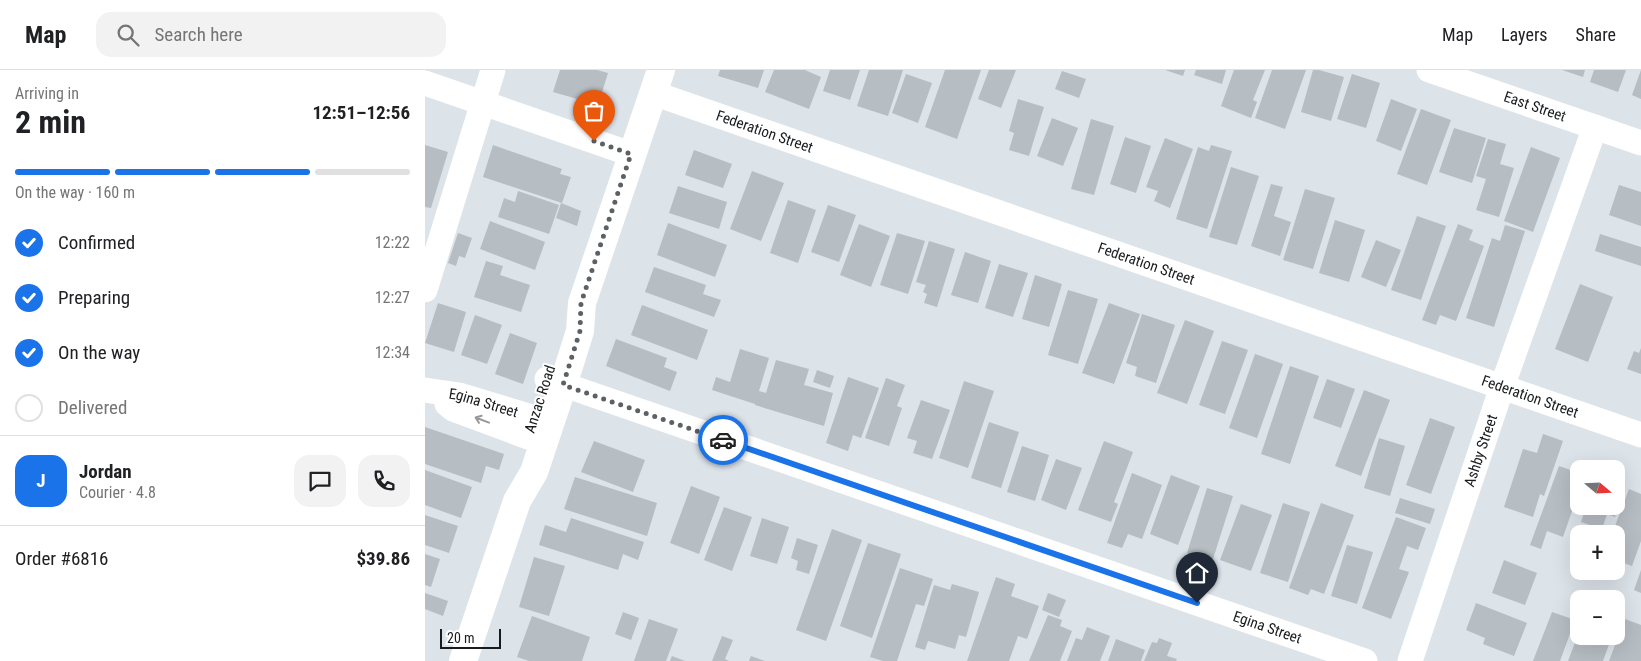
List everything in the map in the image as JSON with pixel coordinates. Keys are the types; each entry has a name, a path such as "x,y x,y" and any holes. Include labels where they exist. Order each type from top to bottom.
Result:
{"main road":[{"name":"Anzac Road","path":"517,501 519,465 531,427 580,331 581,303 657,81"},
{"name":"Anzac Road","path":"463,661 517,501 534,472 555,382"}],"street":[{"path":"425,290 433,234 493,70"},
{"name":"East Street","path":"1429,70 1641,143"},
{"name":"Federation Street","path":"657,81 1502,387 1641,435"},
{"path":"425,83 631,154"},
{"name":"Ashby Street","path":"1411,661 1502,387 1595,127"},
{"name":"Egina Street","path":"555,382 1365,661"},
{"name":"Egina Street","path":"428,391 453,409 531,427"}],"building":[{"path":"560,70 597,70 608,73 598,105 553,92"},
{"path":"720,70 764,70 758,88 718,76"},
{"path":"774,70 805,70 821,77 809,109 765,92"},
{"path":"830,70 860,70 850,100 823,91"},
{"path":"869,70 903,70 888,116 857,106"},
{"path":"945,70 981,70 957,139 925,127"},
{"path":"989,70 1016,70 1001,108 978,99"},
{"path":"1165,70 1185,70 1183,76"},
{"path":"1196,70 1226,70 1222,84 1194,75"},
{"path":"1234,70 1265,70 1253,100 1257,102 1251,118 1221,106"},
{"path":"1272,70 1306,70 1285,129 1255,118"},
{"path":"1313,70 1344,77 1331,121 1301,112"},
{"path":"1562,70 1585,70 1583,77"},
{"path":"1594,70 1626,70 1618,92 1590,82"},
{"path":"1641,70 1641,99 1632,95"},
{"path":"1062,71 1086,79 1079,98 1055,89"},
{"path":"906,74 932,83 918,123 892,113"},
{"path":"1352,74 1380,83 1366,128 1337,119"},
{"path":"1018,99 1044,107 1029,156 1009,150 1014,133 1009,131"},
{"path":"1391,99 1417,109 1401,151 1376,141"},
{"path":"1421,109 1451,120 1427,185 1397,174"},
{"path":"1052,118 1078,128 1063,166 1037,156"},
{"path":"1091,119 1114,126 1094,195 1071,189"},
{"path":"1454,128 1486,138 1472,183 1439,172"},
{"path":"1125,137 1151,146 1136,193 1110,184"},
{"path":"1165,138 1193,149 1170,208 1154,201 1158,191 1146,187"},
{"path":"1488,139 1506,144 1500,164 1514,168 1499,217 1476,210 1486,179 1476,176"},
{"path":"425,145 448,152 431,208 425,207"},
{"path":"493,145 562,169 560,174 571,177 562,203 483,177"},
{"path":"1211,145 1232,151 1207,229 1176,219 1198,147 1209,151"},
{"path":"1531,147 1560,158 1533,232 1504,221"},
{"path":"694,150 732,164 723,188 685,175"},
{"path":"1231,167 1259,176 1237,245 1209,237"},
{"path":"752,171 784,183 761,241 730,229"},
{"path":"1271,184 1283,187 1274,216 1291,222 1280,256 1251,246"},
{"path":"1619,185 1641,192 1641,226 1609,215"},
{"path":"678,186 727,202 719,229 669,213"},
{"path":"1305,189 1335,198 1313,269 1283,260"},
{"path":"518,191 559,205 549,234 498,217 504,198 515,202"},
{"path":"788,200 816,210 798,263 770,253"},
{"path":"561,203 581,211 577,226 556,218"},
{"path":"828,205 856,215 839,262 811,252"},
{"path":"1417,216 1446,226 1421,300 1391,290"},
{"path":"1335,220 1365,230 1349,282 1319,273"},
{"path":"490,221 545,242 535,270 480,249"},
{"path":"668,223 727,245 715,277 657,255"},
{"path":"859,224 890,236 871,287 840,275"},
{"path":"1458,224 1473,230 1469,240 1484,246 1456,321 1440,315 1436,325 1422,320"},
{"path":"1505,225 1525,231 1494,327 1466,318 1492,238 1500,241"},
{"path":"458,233 472,238 465,258 459,256 456,266 448,263"},
{"path":"897,233 925,241 908,294 880,285"},
{"path":"1600,234 1641,247 1641,266 1595,251"},
{"path":"1376,240 1401,250 1386,287 1361,277"},
{"path":"929,241 955,249 937,307 924,303 927,294 923,292 926,285 916,282"},
{"path":"965,252 991,261 978,303 951,295"},
{"path":"486,261 503,266 500,275 530,285 521,312 474,297"},
{"path":"999,264 1028,273 1013,317 985,308"},
{"path":"654,267 706,285 703,294 721,300 714,317 645,292"},
{"path":"1035,275 1062,284 1049,327 1022,319"},
{"path":"1580,284 1613,297 1588,362 1555,349"},
{"path":"1068,290 1098,299 1078,364 1048,355"},
{"path":"438,303 466,312 454,352 425,343"},
{"path":"1109,303 1140,314 1114,384 1082,373"},
{"path":"642,305 708,330 697,360 631,335"},
{"path":"1142,314 1175,325 1156,383 1135,376 1137,367 1126,363"},
{"path":"475,315 502,325 487,364 461,355"},
{"path":"1185,320 1214,331 1187,404 1157,393"},
{"path":"510,333 537,343 523,384 495,374"},
{"path":"616,339 667,358 664,367 677,372 670,391 606,366"},
{"path":"1222,341 1248,350 1225,414 1199,405"},
{"path":"1641,348 1641,374 1627,369 1634,351 1639,353"},
{"path":"740,349 769,358 759,391 766,393 776,360 809,369 804,385 833,393 824,426 712,390 716,377 730,382"},
{"path":"1255,354 1283,364 1257,438 1229,428"},
{"path":"1290,366 1319,376 1290,464 1261,454"},
{"path":"817,370 834,376 830,388 813,382"},
{"path":"848,377 879,388 861,438 853,435 848,451 826,443"},
{"path":"886,378 905,385 897,406 902,408 889,446 865,438"},
{"path":"1327,379 1355,389 1341,428 1313,418"},
{"path":"964,381 994,391 968,468 939,458"},
{"path":"1364,390 1390,400 1361,476 1335,466"},
{"path":"921,400 950,410 932,459 913,453 917,441 907,438"},
{"path":"1430,418 1455,427 1431,494 1406,485"},
{"path":"989,422 1019,432 1001,488 971,478"},
{"path":"425,427 504,454 499,470 486,466 481,483 425,464"},
{"path":"1543,434 1563,441 1544,496 1540,494 1533,517 1504,507 1523,449 1537,453"},
{"path":"1379,438 1405,446 1390,496 1364,488"},
{"path":"594,441 645,460 633,492 581,472"},
{"path":"1104,441 1133,452 1114,502 1118,504 1111,522 1078,510"},
{"path":"1022,446 1049,455 1035,501 1007,492"},
{"path":"1056,459 1082,468 1066,510 1041,500"},
{"path":"1559,466 1570,470 1571,515 1563,537 1547,531 1541,549 1530,545"},
{"path":"425,470 472,487 461,518 425,505"},
{"path":"1132,473 1162,485 1142,539 1128,534 1122,548 1107,543"},
{"path":"1171,475 1200,486 1178,545 1150,534"},
{"path":"575,477 657,503 647,536 564,509"},
{"path":"691,486 720,497 699,554 670,543"},
{"path":"1207,488 1233,496 1213,559 1187,553"},
{"path":"1629,489 1641,494 1641,541 1632,566 1625,563 1625,525 1615,525 1619,515 1625,515 1625,500"},
{"path":"1400,498 1435,509 1430,524 1395,513"},
{"path":"1283,503 1310,512 1288,582 1260,573"},
{"path":"1321,503 1354,515 1324,594 1311,589 1308,595 1289,588"},
{"path":"1241,504 1272,515 1251,571 1220,560"},
{"path":"724,507 752,517 732,571 704,560"},
{"path":"425,515 458,526 449,553 425,545"},
{"path":"1583,515 1607,515 1603,525 1590,525 1581,522"},
{"path":"1396,517 1426,528 1418,550 1407,546 1399,569 1409,572 1391,619 1362,608"},
{"path":"571,518 644,542 638,560 623,554 618,570 539,545 545,525 566,532"},
{"path":"762,518 789,527 777,564 750,556"},
{"path":"832,529 862,540 826,641 796,630"},
{"path":"797,538 818,545 809,574 796,570 798,561 791,558"},
{"path":"868,543 901,554 872,638 840,626"},
{"path":"1347,545 1373,552 1357,604 1331,596"},
{"path":"425,554 440,559 431,587 425,585"},
{"path":"534,557 565,566 549,616 519,607"},
{"path":"1504,560 1537,573 1525,605 1492,593"},
{"path":"900,568 933,579 924,606 916,604 897,661 883,661 870,657"},
{"path":"1641,570 1641,593 1634,590"},
{"path":"996,577 1015,584 1011,596 1039,606 1027,639 1018,636 1009,661 967,661"},
{"path":"952,584 979,592 966,637 959,635 955,649 928,641 925,650 915,647 934,585 950,590"},
{"path":"425,593 448,601 443,616 425,609"},
{"path":"1048,593 1066,600 1059,617 1042,610"},
{"path":"1476,603 1527,623 1514,656 1483,644 1485,638 1466,630"},
{"path":"623,612 639,618 631,640 615,634"},
{"path":"1552,612 1570,618 1570,634 1560,661 1533,661"},
{"path":"1048,615 1062,620 1060,626 1072,631 1060,661 1029,661"},
{"path":"532,616 590,637 582,661 529,661 517,657"},
{"path":"649,619 678,629 666,661 634,661"},
{"path":"1625,619 1641,625 1641,661 1609,661 1615,645 1625,645"},
{"path":"1087,627 1110,636 1100,661 1067,661 1076,638 1082,640"},
{"path":"722,636 733,640 725,659 729,661 712,661"},
{"path":"1159,638 1172,643 1167,656 1177,659 1176,661 1144,661 1152,642 1157,643"},
{"path":"1116,639 1145,650 1141,661 1108,661"},
{"path":"1574,645 1609,645 1603,661 1568,661"},
{"path":"672,656 685,661 670,661"},
{"path":"751,656 765,661 749,661"}],"way so far":[{"path":"594,141 631,154 581,303 580,331 563,385 723,440"}],"route":[{"path":"723,440 1197,603"}]}
